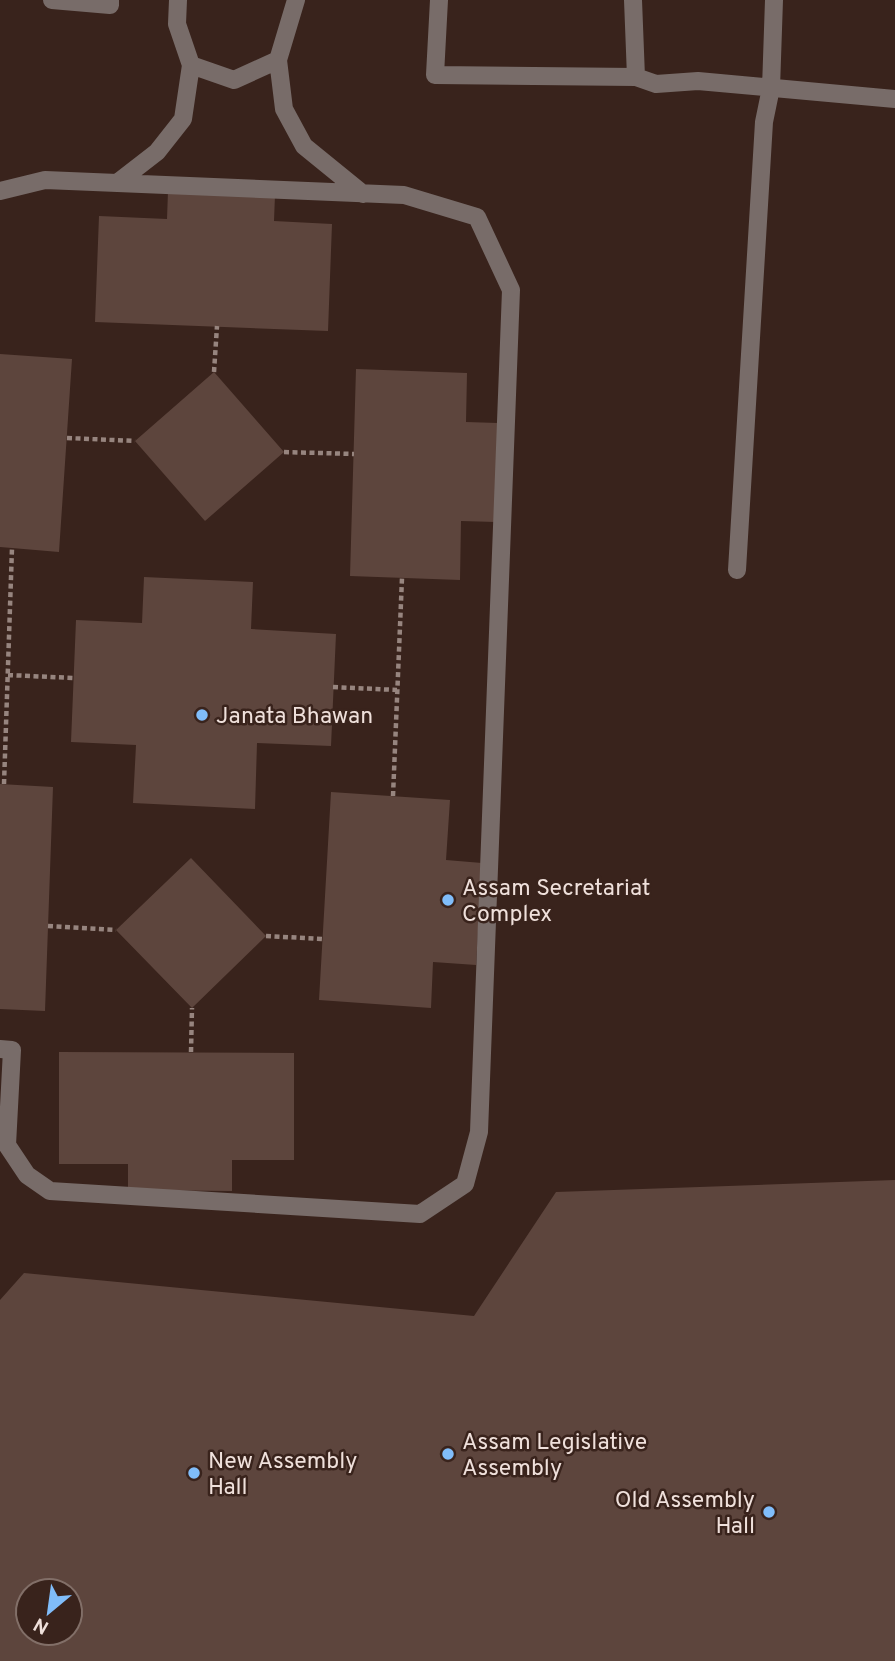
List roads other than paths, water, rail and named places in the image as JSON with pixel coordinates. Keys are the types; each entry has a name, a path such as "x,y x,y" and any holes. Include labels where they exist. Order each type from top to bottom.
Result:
{"street":[{"path":"52,0 110,5 110,0"},
{"path":"117,183 157,152 183,120 191,65 177,24 178,0"},
{"path":"296,0 278,60 284,109 304,146 363,194"},
{"path":"439,0 435,75 636,77 656,84 698,81 895,99"},
{"path":"633,0 636,77"},
{"path":"737,570 764,122 771,88 774,0"},
{"path":"191,65 234,80 278,60"},
{"path":"0,191 45,180 404,195 477,217 512,290 480,1132 465,1184 420,1214 50,1191 27,1175 7,1145 12,1050 0,1049"}],"place":[{"name":"Janata Bhawan","path":"202,715"},
{"name":"Assam Secretariat Complex","path":"448,900"},
{"name":"Assam Legislative Assembly","path":"448,1454"},
{"name":"New Assembly Hall","path":"194,1473"},
{"name":"Old Assembly Hall","path":"769,1512"}]}
